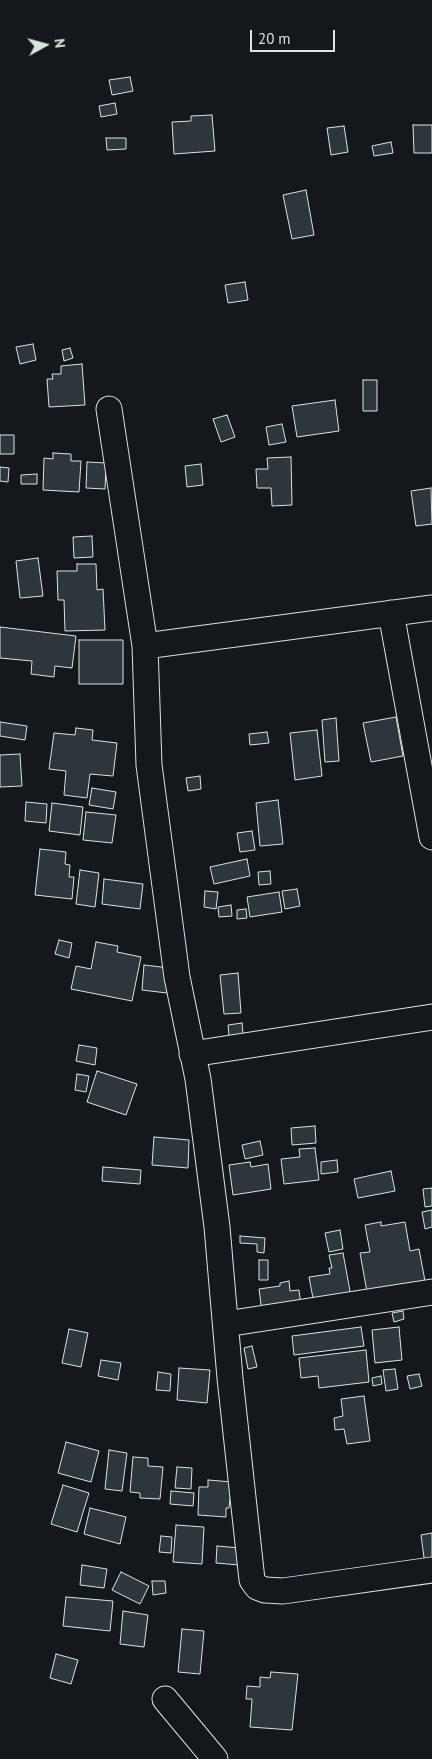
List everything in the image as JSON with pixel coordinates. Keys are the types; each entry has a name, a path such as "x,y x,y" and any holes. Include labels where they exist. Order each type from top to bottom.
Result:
{"street":[{"path":"110,410 146,646 149,765 177,978 198,1079 217,1227 252,1580 257,1588 283,1591 432,1570"},
{"path":"146,646 432,608"},
{"path":"391,613 432,837"},
{"path":"192,1054 432,1017"},
{"path":"226,1324 432,1292"},
{"path":"165,1699 215,1759"}],"building":[{"path":"130,77 133,91 112,95 109,80"},
{"path":"115,103 117,114 101,117 99,106"},
{"path":"212,115 215,151 174,154 172,122 191,121 191,116"},
{"path":"413,125 432,125 432,153 414,153"},
{"path":"344,126 348,152 331,155 327,128"},
{"path":"106,138 126,138 126,149 107,150"},
{"path":"391,142 393,153 374,156 372,146"},
{"path":"306,190 314,235 292,239 283,195"},
{"path":"245,282 248,300 228,303 225,285"},
{"path":"33,344 36,360 20,364 16,347"},
{"path":"70,348 73,358 64,361 62,350"},
{"path":"82,364 85,405 49,407 47,379 53,379 52,374 61,374 61,366"},
{"path":"363,380 377,380 377,411 363,411"},
{"path":"335,400 339,431 297,437 292,406"},
{"path":"227,415 235,437 221,442 213,419"},
{"path":"282,424 286,442 269,445 266,427"},
{"path":"0,435 14,435 14,454 0,454"},
{"path":"53,453 71,454 71,461 81,461 79,492 43,490 44,458 53,459"},
{"path":"291,457 292,505 272,506 271,488 257,488 256,469 268,469 267,458"},
{"path":"87,462 106,463 105,489 86,488"},
{"path":"201,464 203,485 187,487 185,466"},
{"path":"0,467 9,468 8,482 0,481"},
{"path":"37,474 37,484 21,484 21,475"},
{"path":"431,488 432,524 416,526 411,491"},
{"path":"92,536 93,557 74,558 73,537"},
{"path":"38,558 43,596 20,598 16,561"},
{"path":"77,564 96,564 97,590 103,589 105,630 65,631 64,600 58,600 57,571 77,571"},
{"path":"0,627 76,636 72,668 55,666 54,677 31,674 32,661 0,658"},
{"path":"79,640 123,640 123,684 79,684"},
{"path":"396,717 403,756 371,762 363,723"},
{"path":"336,718 339,761 325,762 322,720"},
{"path":"0,722 27,726 25,740 0,736"},
{"path":"76,728 93,730 92,740 117,743 113,776 90,774 87,798 64,795 66,771 49,769 54,733 75,735"},
{"path":"317,730 322,776 295,780 290,733"},
{"path":"267,732 269,743 250,745 249,734"},
{"path":"20,754 22,786 0,787 0,755"},
{"path":"200,776 201,789 188,791 186,778"},
{"path":"92,788 116,792 113,809 89,805"},
{"path":"278,800 283,844 260,846 256,803"},
{"path":"26,802 47,804 46,823 25,821"},
{"path":"52,803 83,807 80,835 49,831"},
{"path":"86,812 116,815 112,843 83,840"},
{"path":"252,831 255,850 240,852 237,833"},
{"path":"40,849 66,852 65,864 70,865 69,877 74,877 72,899 35,895"},
{"path":"247,859 250,876 214,884 210,867"},
{"path":"80,870 99,873 95,907 76,904"},
{"path":"270,871 271,884 259,885 258,872"},
{"path":"104,879 143,884 140,909 102,904"},
{"path":"297,889 300,906 285,909 282,891"},
{"path":"205,891 218,892 216,909 204,907"},
{"path":"279,892 282,912 250,917 247,897"},
{"path":"231,905 232,916 219,917 218,907"},
{"path":"246,909 247,918 237,919 237,910"},
{"path":"59,940 72,943 69,958 55,954"},
{"path":"96,942 118,946 117,952 141,957 132,1001 71,989 76,966 91,969"},
{"path":"144,965 170,968 167,993 142,990"},
{"path":"238,973 241,1013 224,1014 220,975"},
{"path":"242,1023 244,1044 230,1046 228,1025"},
{"path":"79,1045 97,1048 95,1065 76,1061"},
{"path":"97,1071 137,1084 126,1115 87,1102"},
{"path":"77,1074 89,1076 86,1092 75,1090"},
{"path":"315,1126 316,1143 292,1145 291,1128"},
{"path":"154,1137 189,1140 188,1168 152,1165"},
{"path":"260,1141 263,1155 245,1159 242,1145"},
{"path":"315,1148 319,1180 284,1184 281,1159 300,1157 299,1149"},
{"path":"337,1160 338,1172 321,1174 321,1162"},
{"path":"250,1162 251,1167 268,1164 271,1189 233,1195 229,1165"},
{"path":"103,1167 141,1170 140,1184 102,1181"},
{"path":"391,1171 395,1191 358,1198 354,1179"},
{"path":"432,1188 432,1206 425,1207 423,1189"},
{"path":"432,1210 432,1227 425,1229 422,1212"},
{"path":"381,1222 381,1226 405,1222 410,1251 419,1249 425,1281 367,1292 360,1253 370,1252 365,1225"},
{"path":"340,1230 343,1249 329,1252 325,1233"},
{"path":"240,1236 265,1238 264,1253 257,1252 257,1244 240,1243"},
{"path":"343,1253 352,1302 315,1309 309,1277 330,1274 329,1268 332,1268 329,1255"},
{"path":"259,1260 268,1260 268,1280 259,1280"},
{"path":"289,1281 290,1291 299,1290 301,1307 262,1312 259,1289 280,1286 280,1283"},
{"path":"403,1311 404,1319 394,1322 392,1313"},
{"path":"361,1327 364,1346 294,1355 292,1336"},
{"path":"399,1327 402,1360 375,1363 372,1330"},
{"path":"69,1329 88,1333 81,1367 62,1363"},
{"path":"252,1346 257,1367 248,1369 244,1348"},
{"path":"366,1350 369,1382 319,1388 318,1376 301,1378 299,1358"},
{"path":"101,1360 121,1363 118,1380 98,1376"},
{"path":"179,1368 210,1370 207,1403 177,1400"},
{"path":"395,1369 398,1389 386,1391 383,1370"},
{"path":"158,1372 171,1374 170,1391 156,1390"},
{"path":"419,1374 422,1386 410,1389 407,1376"},
{"path":"381,1376 382,1384 373,1386 372,1378"},
{"path":"364,1396 370,1441 347,1444 344,1429 335,1430 334,1418 343,1416 341,1399"},
{"path":"66,1442 99,1451 91,1482 58,1473"},
{"path":"109,1450 127,1453 122,1491 105,1489"},
{"path":"133,1457 148,1458 148,1466 163,1467 160,1499 140,1498 140,1493 130,1492"},
{"path":"177,1467 192,1468 191,1489 175,1488"},
{"path":"208,1480 232,1482 229,1508 226,1508 226,1517 198,1515 199,1487 208,1487"},
{"path":"63,1485 89,1493 77,1532 51,1524"},
{"path":"171,1491 194,1493 193,1506 170,1504"},
{"path":"90,1508 126,1517 120,1544 84,1534"},
{"path":"176,1525 204,1527 202,1564 173,1562"},
{"path":"432,1533 432,1564 425,1565 421,1535"},
{"path":"161,1536 172,1537 171,1553 159,1552"},
{"path":"217,1546 240,1548 239,1565 216,1563"},
{"path":"82,1565 107,1569 104,1588 80,1585"},
{"path":"121,1572 149,1586 140,1604 112,1590"},
{"path":"152,1581 165,1581 166,1593 153,1595"},
{"path":"66,1597 113,1601 110,1631 63,1626"},
{"path":"123,1611 148,1615 144,1647 120,1644"},
{"path":"182,1629 204,1631 200,1674 178,1672"},
{"path":"56,1654 78,1660 71,1684 50,1678"},
{"path":"271,1672 298,1674 292,1730 250,1727 252,1699 246,1699 247,1686 260,1687 260,1677 270,1678"}]}
